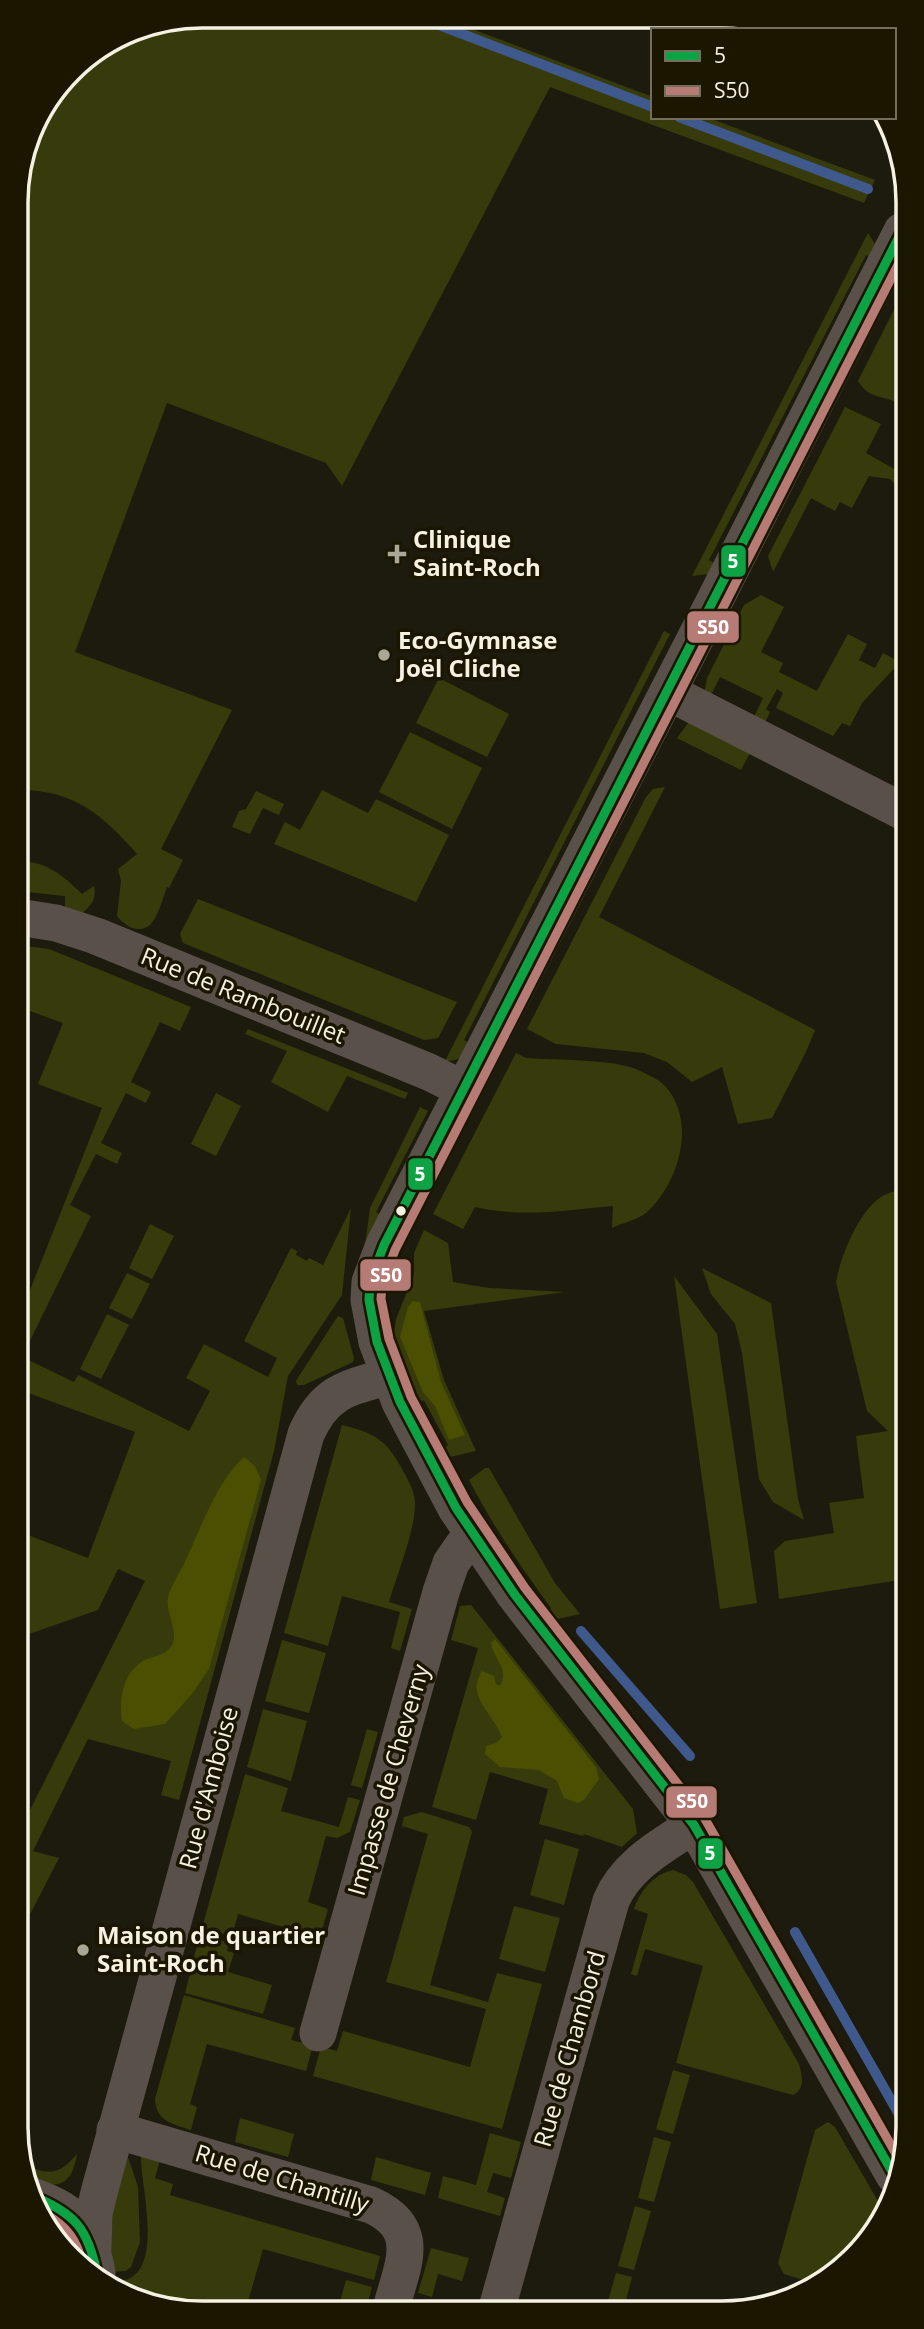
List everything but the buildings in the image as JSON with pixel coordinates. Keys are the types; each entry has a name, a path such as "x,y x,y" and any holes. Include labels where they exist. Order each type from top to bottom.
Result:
{"street":[{"path":"891,2169 694,1825 515,1595 472,1534 442,1482 390,1376 372,1319 369,1300 370,1282 384,1245 896,243"},
{"path":"668,692 896,808"},
{"name":"Rue de Rambouillet","path":"28,919 56,923 96,936 429,1072 463,1089"},
{"name":"Rue d'Amboise","path":"95,2260 94,2213 306,1434 319,1408 338,1392 390,1376"},
{"name":"Impasse de Cheverny","path":"318,2033 441,1592 451,1563 472,1534"},
{"name":"Rue de Chambord","path":"499,2301 611,1902 624,1877 634,1867 694,1825"},
{"name":"Rue de Chantilly","path":"116,2130 386,2211 398,2222 406,2251 393,2301"},
{"path":"45,2202 72,2215 83,2227 95,2260"}],"green space":[{"path":"190,28 469,28 651,96 651,119 711,119 875,180 864,203 550,87 342,486 326,463 167,403 75,652 232,710 161,849 183,860 169,888 167,887 151,924 137,929 128,926 117,916 121,881 118,869 137,854 112,827 85,807 55,794 28,790 28,190 34,157 51,115 79,79 105,57 146,37"},
{"path":"868,233 876,246 872,258 866,255 709,560 716,564 708,574 692,576"},
{"path":"896,306 896,402 873,395 858,381"},
{"path":"845,407 881,424 866,453 896,470 896,486 890,479 869,476 852,508 840,502 835,511 811,498 773,572 768,556"},
{"path":"761,595 784,607 761,652 783,663 779,672 817,691 848,634 867,644 859,660 875,668 883,653 896,660 896,666 862,703 850,726 842,723 833,736 776,708 783,693 777,689 766,709 770,712 764,725 753,719 763,698 720,677 710,697 704,694 707,678 744,605"},
{"path":"664,631 670,634 464,1040 471,1044 457,1059 445,1061"},
{"path":"439,678 509,714 487,757 416,723"},
{"path":"689,722 751,751 741,770 677,738"},
{"path":"410,732 482,768 452,829 379,792"},
{"path":"665,787 599,917 815,1030 772,1118 738,1124 722,1067 692,1082 667,1062 644,1053 556,1044 527,1029 646,797 653,789"},
{"path":"322,790 368,813 376,799 449,835 416,902 274,844 285,822 300,830"},
{"path":"256,791 284,804 279,815 263,808 250,834 232,827 239,811 246,809"},
{"path":"28,862 53,870 82,894 94,886 95,895 92,902 81,914 65,907 65,896 28,892"},
{"path":"198,899 457,1002 438,1038 424,1040 183,943 180,934"},
{"path":"28,946 49,949 191,1007 180,1031 160,1022 131,1082 151,1092 146,1103 126,1093 101,1143 122,1153 117,1164 96,1154 70,1205 91,1216 28,1345 28,1295 102,1108 38,1084 63,1023 28,1010"},
{"path":"248,1029 408,1093 405,1099 347,1076 328,1112 271,1082 287,1051 245,1034"},
{"path":"516,1053 526,1058 628,1066 665,1086 675,1101 680,1117 680,1152 667,1186 646,1213 612,1228 613,1206 527,1213 475,1207 463,1229 433,1214"},
{"path":"216,1093 241,1106 216,1156 191,1144"},
{"path":"420,1107 428,1111 376,1212 384,1217 361,1276 370,1208"},
{"path":"896,1191 896,1581 779,1599 774,1551 785,1541 834,1533 829,1503 864,1498 856,1436 888,1431 867,1411 836,1282 842,1258 861,1218 879,1199"},
{"path":"351,1208 342,1295 288,1376 274,1451 179,1800 161,1795 171,1761 88,1739 33,1851 59,1858 28,1918 28,1814 145,1581 118,1569 98,1610 29,1634 28,1535 88,1558 135,1432 28,1393 28,1360 74,1382 78,1375 189,1431 210,1391 186,1378 204,1344 268,1377 277,1358 244,1341 291,1248 297,1251 296,1255 307,1261 309,1258 323,1265"},
{"path":"150,1224 174,1236 152,1279 129,1268"},
{"path":"424,1230 448,1243 453,1282 489,1288 565,1292 424,1311 444,1380 476,1451 446,1458 442,1450 448,1445 424,1400 420,1402 394,1334 396,1319 414,1275 414,1253"},
{"path":"702,1268 771,1303 798,1499 804,1520 773,1502 759,1479 742,1353 735,1324 711,1294"},
{"path":"127,1273 150,1284 132,1319 109,1308"},
{"path":"674,1276 717,1334 757,1603 720,1609"},
{"path":"107,1314 129,1325 101,1379 80,1369"},
{"path":"338,1316 343,1318 353,1362 304,1385 297,1385 296,1381"},
{"path":"342,1425 370,1434 383,1443 395,1457 413,1493 415,1502 412,1525 389,1602 412,1609 400,1651 391,1648 400,1612 342,1596 328,1646 284,1633"},
{"path":"489,1468 555,1583 580,1614 553,1620 547,1613 551,1608 508,1546 469,1480"},
{"path":"471,1605 633,1809 637,1833 622,1847 584,1834 583,1836 539,1824 548,1789 490,1772 476,1820 432,1807 478,1648 451,1640 460,1606"},
{"path":"282,1640 326,1653 309,1713 265,1701"},
{"path":"263,1709 307,1721 291,1781 247,1767"},
{"path":"367,1729 378,1732 362,1788 351,1785"},
{"path":"245,1774 288,1788 281,1811 339,1827 348,1797 360,1800 350,1832 337,1838 326,1836 308,1902 328,1909 319,1941 304,1937 304,1933 238,1914 232,1936 202,1928"},
{"path":"422,1812 469,1827 472,1832 430,1985 488,2002 497,1973 542,1984 502,2129 313,2076 321,2047 337,2051 343,2031 470,2067 486,2009 386,1982 428,1834 402,1826 404,1817"},
{"path":"545,1839 579,1849 564,1905 530,1895"},
{"path":"673,1870 686,1875 693,1882 799,2064 801,2085 793,2095 676,2063 703,1966 645,1949 637,1976 631,1974 648,1914 634,1909 644,1890 654,1879"},
{"path":"514,1906 560,1918 545,1972 499,1959"},
{"path":"200,1934 229,1943 227,1951 234,1953 228,1972 272,1985 263,2014 185,1993"},
{"path":"184,1995 295,2028 291,2040 313,2045 306,2071 207,2044 190,2104 197,2107 191,2130 166,2120 158,2112 155,2099"},
{"path":"673,2070 690,2075 673,2134 656,2129"},
{"path":"240,2118 294,2134 288,2157 235,2142"},
{"path":"828,2122 835,2127 879,2202 860,2233 845,2250 804,2280 784,2274 778,2263 815,2130"},
{"path":"490,2133 521,2142 511,2178 493,2173 487,2192 505,2198 500,2216 438,2198 443,2176 476,2185"},
{"path":"654,2137 671,2142 654,2202 638,2198"},
{"path":"77,2154 71,2174 66,2180 53,2185 37,2183 33,2168 52,2172 64,2167"},
{"path":"141,2156 160,2160 155,2178 173,2184 170,2195 380,2256 374,2280 263,2249 248,2301 190,2301 168,2298 135,2288 122,2281 135,2274 143,2262 147,2245 148,2226"},
{"path":"128,2157 138,2187 140,2242 131,2267 126,2271 109,2272 105,2233"},
{"path":"376,2157 431,2173 425,2195 371,2180"},
{"path":"635,2206 651,2211 634,2270 618,2266"},
{"path":"431,2248 469,2258 462,2281 438,2274 432,2297 418,2293"},
{"path":"616,2273 632,2277 626,2301 608,2301"},
{"path":"346,2280 372,2287 368,2301 340,2301"}],"shaded area":[{"path":"413,1301 420,1302 441,1382 465,1435 449,1440 435,1406 423,1392 400,1337 408,1307"},
{"path":"244,1457 255,1466 261,1480 209,1669 192,1694 165,1724 134,1729 122,1721 121,1706 126,1682 140,1663 165,1652 172,1645 174,1633 168,1604 171,1589 217,1493"},
{"path":"495,1639 596,1767 599,1779 584,1800 578,1803 564,1798 557,1781 539,1770 500,1767 485,1754 486,1746 496,1743 502,1737 478,1697 477,1688 482,1671 494,1676 496,1684 500,1686 503,1680 502,1669 492,1649 491,1643"}],"waterway":[{"path":"447,28 651,106"},
{"path":"684,119 868,189"},
{"path":"581,1631 690,1756"},
{"path":"795,1932 896,2109"}],"transit line":[{"name":"5","path":"891,2169 694,1825 515,1595 456,1508 400,1402 377,1342 369,1300 370,1282 384,1245 896,243"},
{"name":"S50","path":"895,2152 705,1819 525,1588 467,1502 411,1397 389,1339 381,1299 382,1285 395,1250 896,269"},
{"name":"5","path":"45,2201 61,2210 78,2225 89,2245 95,2264"},
{"name":"S50","path":"56,2221 70,2235 78,2249"}],"place":[{"name":"Clinique Saint-Roch","path":"397,554"},
{"name":"Eco-Gymnase Joël Cliche","path":"384,655"},
{"name":"Maison de quartier Saint-Roch","path":"83,1950"}]}
